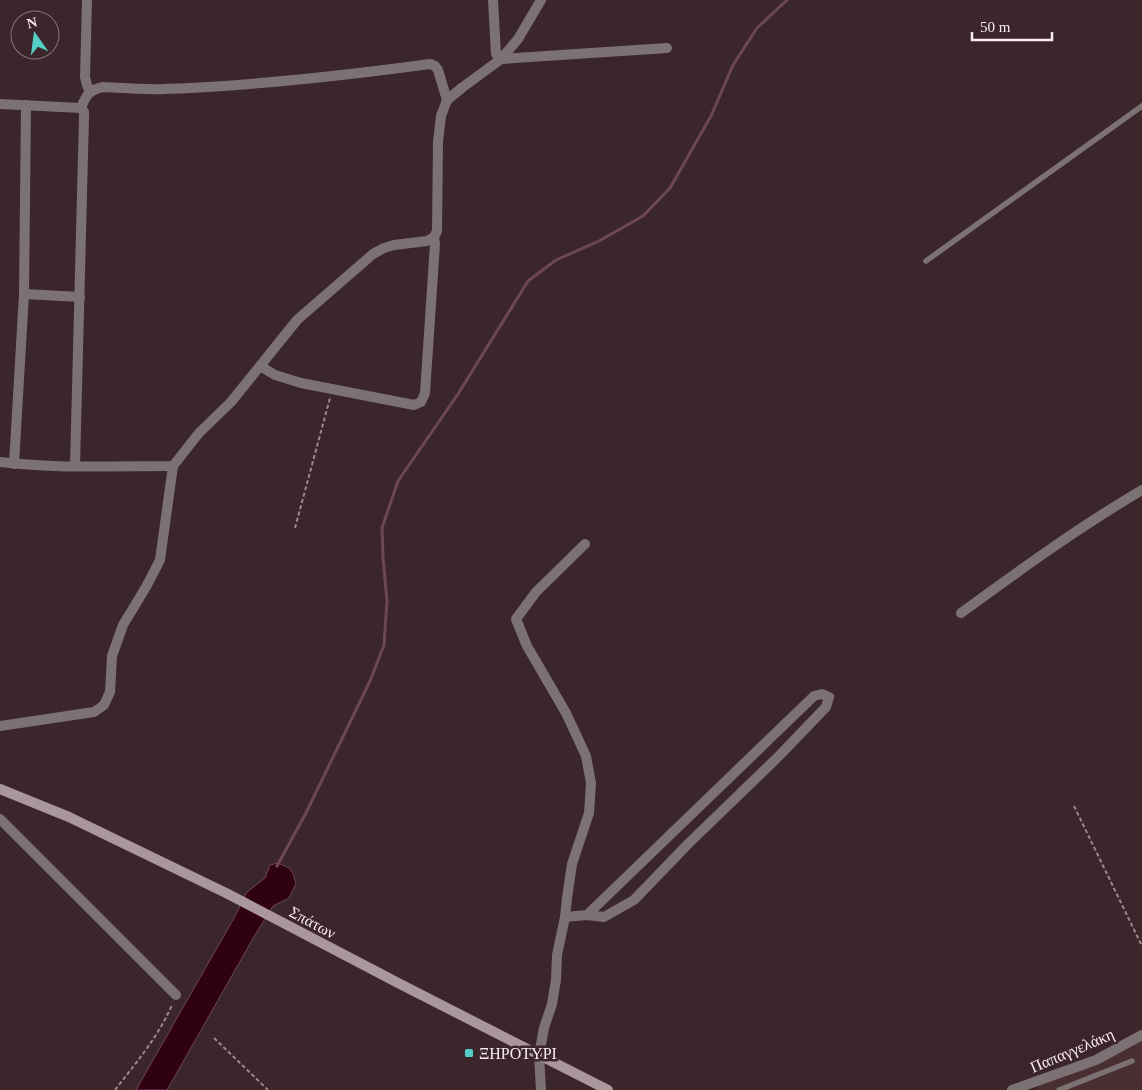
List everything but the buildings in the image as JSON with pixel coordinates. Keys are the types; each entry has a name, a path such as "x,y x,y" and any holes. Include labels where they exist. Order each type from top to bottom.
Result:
{"main road":[{"name":"Σπάτων","path":"0,789 69,817 228,894 608,1090"}],"street":[{"path":"87,0 85,77 90,92"},
{"path":"493,0 496,54 500,59"},
{"path":"0,726 94,712 104,705 110,692 112,656 123,625 160,560 173,466 199,433 231,402 297,320 373,254 389,246 427,241 434,237 437,231 438,142 441,116 447,100 500,59 518,39 541,0"},
{"path":"500,59 667,48"},
{"path":"81,108 85,98 95,89 162,89 244,84 346,75 430,64 438,70 447,100"},
{"path":"0,104 81,108"},
{"path":"14,464 24,294 26,105"},
{"path":"75,466 84,117 84,112 81,108"},
{"path":"260,366 275,375 300,383 414,405 421,402 425,394 434,237"},
{"path":"24,294 80,297"},
{"path":"0,462 75,466 173,466"},
{"path":"961,613 1101,514 1142,490"},
{"path":"540,1090 539,1055 544,1028 552,1004 556,980 557,955 565,917 572,864 589,813 591,783 586,756 566,712 527,646 516,619 536,592 585,544"},
{"path":"565,917 604,916 634,900 688,844 779,756 826,707 829,697 822,694 814,696 586,915"},
{"path":"0,819 176,995"},
{"name":"Παπαγγελάκη","path":"1012,1090 1096,1060 1142,1034"}],"lane":[{"path":"926,261 1142,106"},
{"path":"1059,1090 1132,1061"}],"path":[{"path":"295,528 333,388"},
{"path":"1074,806 1142,946"},
{"path":"115,1090 148,1047 166,1018 176,995"},
{"path":"214,1038 268,1090"}],"shaded area":[{"path":"278,863 291,870 296,884 289,898 273,906 167,1090 136,1090 247,892 265,878 270,865"},
{"path":"1142,1038 1141,1090 1036,1090 1037,1085"}],"waterway":[{"path":"277,866 306,813 370,681 384,645 387,601 382,528 398,481 458,394 528,281 556,260 599,241 643,216 670,188 711,116 733,65 757,28 787,0"}],"place":[{"name":"ΞΗΡΟΤΥΡΙ","path":"469,1053"}]}
